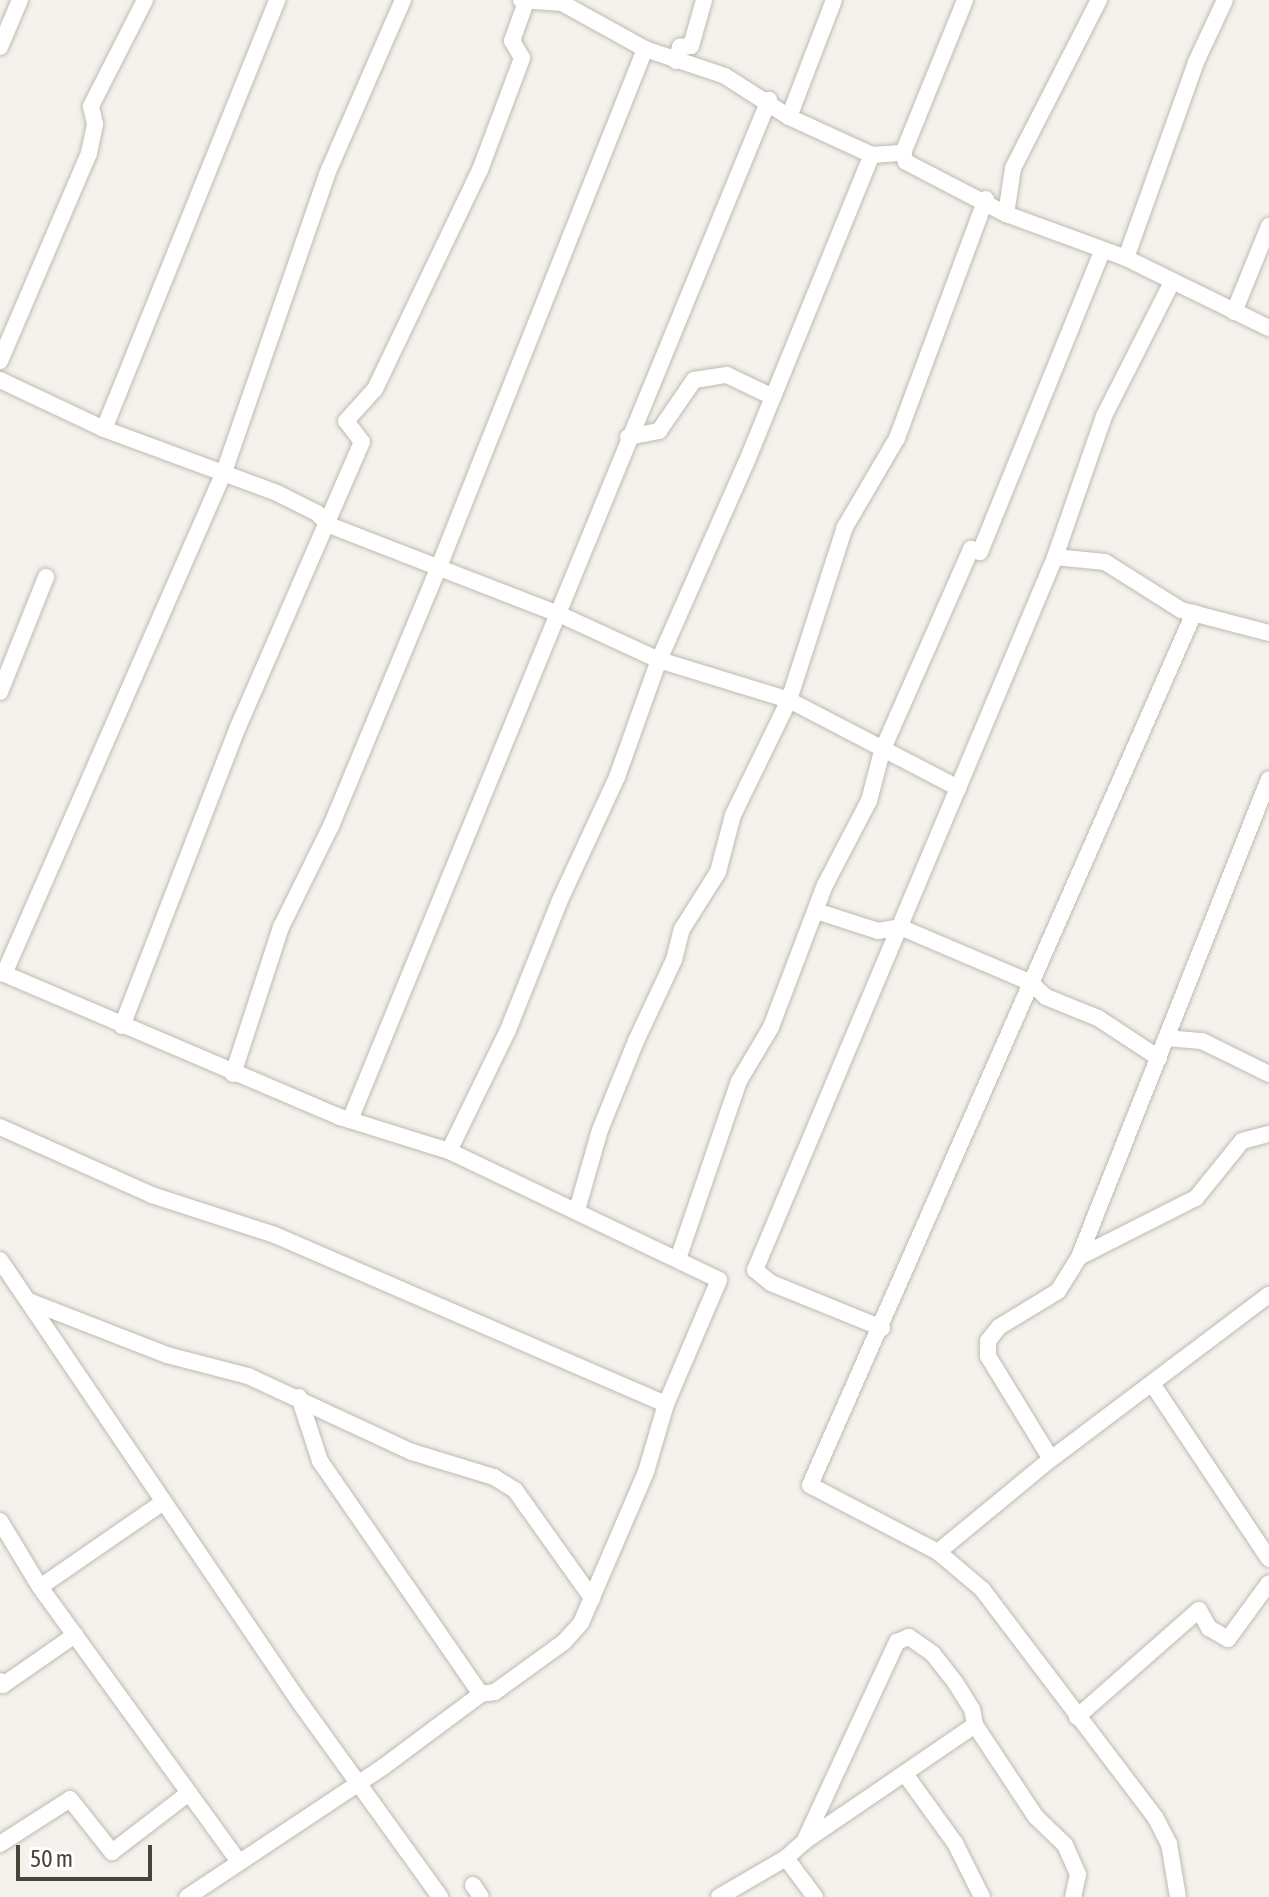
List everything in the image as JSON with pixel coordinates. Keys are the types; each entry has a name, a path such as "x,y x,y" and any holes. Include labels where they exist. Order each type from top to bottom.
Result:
{"street":[{"path":"0,47 20,0"},
{"path":"0,361 89,153 95,124 91,106 145,0"},
{"path":"104,429 277,0"},
{"path":"187,1897 358,1782 481,1694 495,1692 564,1642 581,1623 646,1472 666,1404 719,1280 449,1151 350,1120 233,1074 2,973 224,472 327,174 403,0"},
{"path":"676,61 680,47 691,46 704,0"},
{"path":"789,117 834,0"},
{"path":"965,0 903,153 906,162 986,199 1006,214 1102,252 1126,258 1269,328"},
{"path":"1006,214 1013,168 1099,0"},
{"path":"1126,258 1196,62 1225,0"},
{"path":"122,1026 238,727 329,525 362,442 346,421 375,389 480,170 522,58 512,41 523,1 577,5 645,49 725,76 769,100 789,117 872,155 903,153"},
{"path":"233,1074 281,927 331,826 438,569 645,49"},
{"path":"350,1120 561,615 628,437 769,100"},
{"path":"449,1151 508,1030 560,900 617,777 659,660 773,397 872,155"},
{"path":"577,1210 600,1130 674,960 682,929 718,872 733,815 789,700 845,527 897,438 986,199"},
{"path":"1234,312 1269,226"},
{"path":"678,1259 739,1081 771,1027 816,911 869,801 882,751 971,549 980,552 1102,252"},
{"path":"882,1328 755,1274 1055,557 1104,416 1172,282"},
{"path":"628,437 659,431 694,380 727,375 773,397"},
{"path":"0,380 104,429 291,499 329,525 561,615 659,660 789,700 958,788"},
{"path":"1055,557 1105,562 1194,613 1269,633"},
{"path":"0,692 46,577"},
{"path":"1178,1897 1169,1844 1155,1817 983,1590 938,1552 810,1485 882,1328 1194,613"},
{"path":"1051,1459 988,1356 988,1341 999,1327 1058,1291 1079,1257 1269,779"},
{"path":"816,911 878,931 900,927 1031,983 1046,997 1098,1018 1159,1058"},
{"path":"1166,1038 1202,1041 1269,1074"},
{"path":"0,1127 152,1195 275,1235 666,1404"},
{"path":"1079,1257 1196,1198 1242,1141 1269,1134"},
{"path":"0,1260 163,1502 440,1897"},
{"path":"938,1552 1051,1459 1269,1295"},
{"path":"31,1302 167,1355 248,1376 412,1452 474,1467 515,1490 592,1598"},
{"path":"1153,1385 1269,1559"},
{"path":"299,1397 320,1461 481,1694"},
{"path":"40,1587 163,1502"},
{"path":"1,1524 40,1587 239,1862"},
{"path":"1077,1717 1199,1610 1209,1628 1228,1639 1269,1583"},
{"path":"0,1681 3,1685 75,1635"},
{"path":"804,1842 903,1637 933,1654 972,1709 975,1725 1036,1817 1065,1845 1078,1874 1073,1897"},
{"path":"719,1897 786,1858 804,1842 975,1725"},
{"path":"905,1774 955,1843 982,1897"},
{"path":"0,1844 70,1799 112,1852 189,1793"},
{"path":"786,1858 815,1897"}]}
